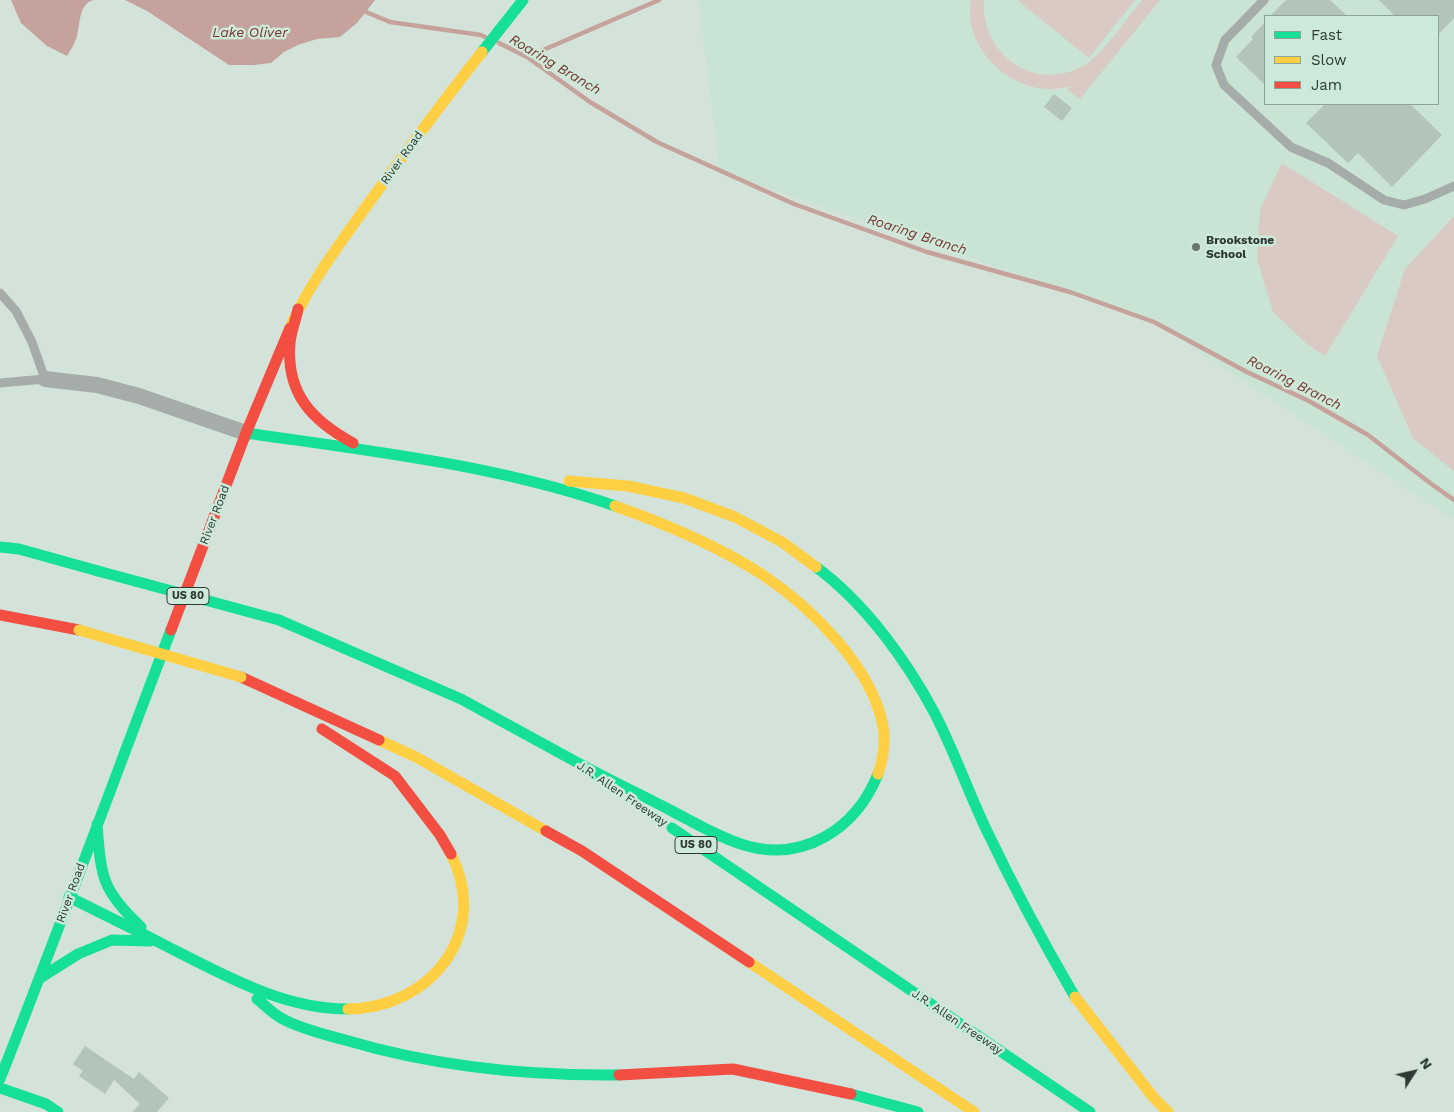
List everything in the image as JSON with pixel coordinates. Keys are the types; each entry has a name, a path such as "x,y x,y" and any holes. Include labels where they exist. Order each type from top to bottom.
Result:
{"main road":[{"name":"River Road","path":"0,1079 246,433 298,309 359,218 459,81 523,0"},
{"path":"298,309 290,341 290,362 296,392 305,408 317,420 338,436 366,450"},
{"path":"246,433 366,450 532,480 620,508 678,532 716,550 771,581 819,621 858,670 878,707 884,727 884,748 880,769 873,788 862,806 831,835 812,844 792,849 771,850 730,842 580,764"},
{"path":"532,480 600,482 661,492 701,504 740,519 778,538 812,562 852,599 885,637 931,707 965,783 1027,911 1078,1002 1161,1106 1168,1112"},
{"name":"J.R. Allen Freeway","path":"0,546 19,549 279,620 461,699 580,764 1090,1112"},
{"path":"0,615 79,630 241,676 416,757 582,851 974,1112"},
{"path":"69,897 234,981 296,1003 317,1007 338,1009 379,1006 400,1000 418,990 443,965 456,941 462,921 463,900 461,879 445,843 394,776 241,676"},
{"path":"97,824 101,866 108,888 126,913 156,941"},
{"path":"40,978 78,954 112,940 156,941"},
{"path":"234,981 281,1018 320,1033 360,1045 434,1062 526,1073 589,1075 652,1074 734,1069 877,1100 918,1112"},
{"path":"0,1088 46,1104 58,1112"}],"street":[{"path":"45,379 97,385 139,396 246,433"}],"lane":[{"path":"1264,0 1225,40 1216,65 1224,85 1291,147 1328,164 1384,200 1404,205 1425,199 1454,186"},
{"path":"0,293 16,311 28,334 45,379 0,382"}],"shaded area":[{"name":"Brookstone School","path":"698,0 1454,0 1454,520 1154,322 720,171"},
{"path":"971,0 984,0 985,19 991,37 1001,52 1014,63 1029,71 1046,75 1065,73 1083,66 1107,45 1142,0 1160,0 1080,99 1067,90 1071,86 1052,89 1033,87 1015,80 999,69 985,55 976,38 971,20"},
{"path":"1017,0 1135,0 1089,58"},
{"path":"1282,163 1398,236 1325,356 1307,344 1273,312 1257,259 1260,209"},
{"path":"1454,216 1454,471 1413,438 1377,356 1405,269"}],"water":[{"path":"11,0 93,0 84,7 80,17 78,34 67,56 47,46 21,23"},
{"name":"Lake Oliver","path":"125,0 375,0 357,23 340,37 317,39 298,45 284,52 271,63 229,65 147,11"}],"building":[{"path":"1286,0 1330,0 1346,15 1271,15"},
{"path":"1379,0 1454,0 1454,18 1439,34 1439,15 1394,15"},
{"path":"1264,23 1264,84 1236,57 1253,39 1251,37"},
{"path":"1054,94 1072,108 1062,121 1044,107"},
{"path":"1324,105 1411,105 1442,135 1392,187 1358,153 1348,163 1306,123"},
{"path":"85,1046 134,1079 139,1072 169,1098 157,1112 132,1112 140,1104 114,1080 105,1094 79,1076 83,1071 73,1064"}],"waterway":[{"path":"527,57 659,0"},
{"name":"Roaring Branch","path":"366,12 390,22 485,37"},
{"name":"Roaring Branch","path":"499,43 527,57 590,102 657,142 794,204 927,252 1070,292 1154,322 1247,372 1309,401 1368,435 1454,500"}],"traffic: fast":[{"path":"482,52 523,0"},
{"path":"246,433 386,453 479,470 525,480 615,506"},
{"path":"0,547 19,549 98,571"},
{"path":"816,567 834,581 868,615 898,654 924,694 942,728 979,815 1007,872 1075,997"},
{"path":"98,571 279,620"},
{"path":"279,620 461,699 580,764 595,775"},
{"path":"0,1079 171,630"},
{"path":"580,764 716,834 734,842 766,849 787,849 807,845 825,837 856,811 868,794 878,774"},
{"path":"97,824 100,857 105,881 118,903 141,927"},
{"path":"672,828 1090,1112"},
{"path":"69,897 257,990 301,1004 324,1008 348,1009"},
{"path":"40,978 78,954 112,940 150,941"},
{"path":"257,999 278,1016 304,1028 413,1057 481,1068 549,1074 619,1075"},
{"path":"0,1088 46,1104 58,1112"},
{"path":"851,1094 918,1112"}],"traffic: slow":[{"path":"290,328 305,297 333,253 482,52"},
{"path":"569,481 628,486 684,498 735,517 782,542 816,567"},
{"path":"615,506 691,536 746,564 781,588 819,621 853,661 877,704 884,738 883,756 878,774"},
{"path":"79,630 241,677"},
{"path":"379,740 416,757 546,831"},
{"path":"348,1009 378,1005 405,995 428,980 446,961 458,937 463,911 461,883 451,854"},
{"path":"749,962 974,1112"},
{"path":"1075,997 1154,1098 1168,1112"}],"traffic: jam":[{"path":"298,309 290,343 292,376 297,391 304,403 325,425 353,443"},
{"path":"171,630 246,433 290,328"},
{"path":"0,615 79,630"},
{"path":"241,677 379,740"},
{"path":"322,729 395,776 440,835 451,854"},
{"path":"546,831 582,851 749,962"},
{"path":"619,1075 733,1069 851,1094"}],"place":[{"name":"Brookstone School","path":"1196,247"}]}
